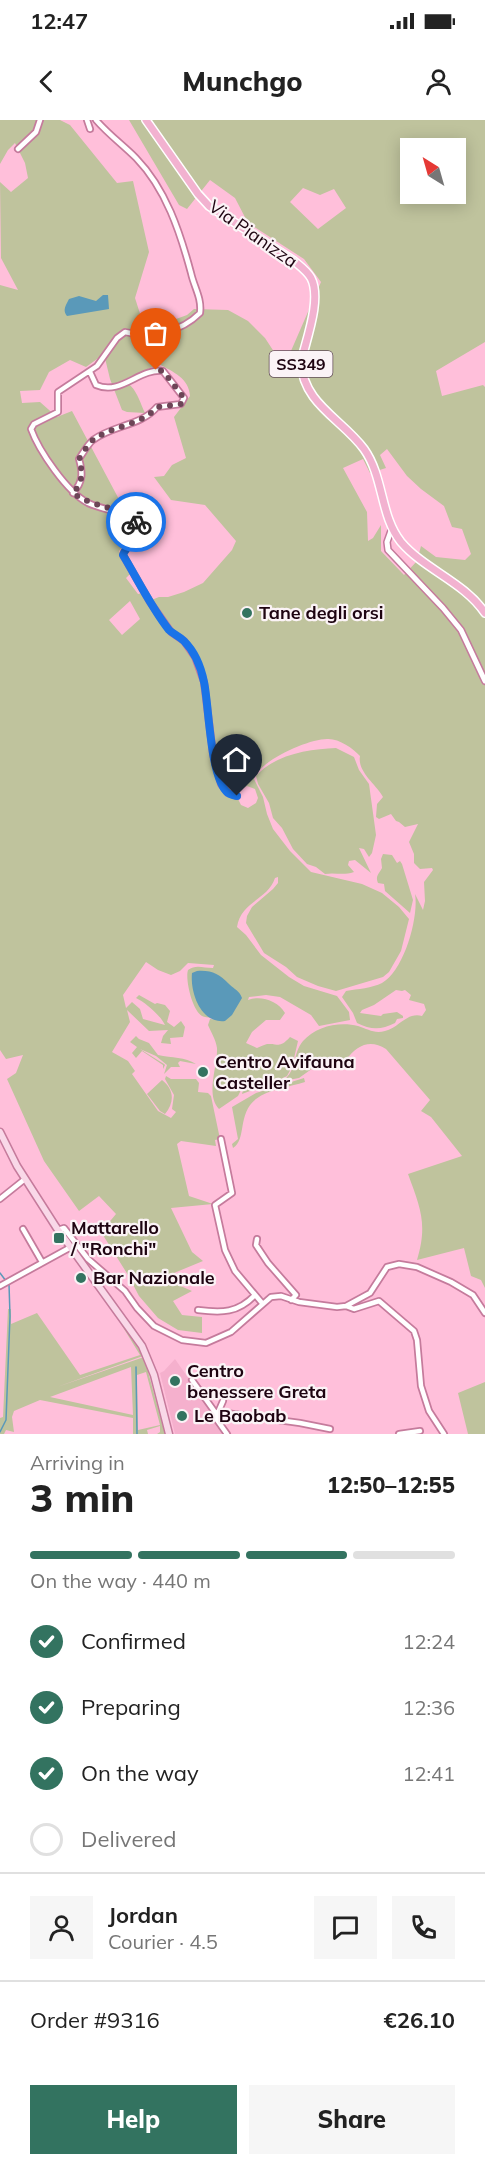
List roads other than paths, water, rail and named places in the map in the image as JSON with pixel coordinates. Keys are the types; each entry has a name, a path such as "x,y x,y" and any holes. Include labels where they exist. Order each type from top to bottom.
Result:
{"main road":[{"name":"Via Pianizza","path":"146,120 209,206 306,270 312,279 314,303 301,362 304,380 312,396 365,449 375,467 392,528 403,544 468,594 485,613"},
{"path":"0,1132 25,1179 142,1346 148,1358 169,1434"}],"street":[{"path":"18,149 36,132 40,120"},
{"path":"87,120 90,129"},
{"path":"96,120 137,159 157,186 181,234 194,287 201,302 200,313 175,328 154,336 125,332 117,338 97,366 58,392 58,412 34,424 31,429 35,440 73,493 88,503 129,515 134,519 139,529 138,537 125,549 123,555 150,602 171,632 184,641 200,668 209,712 213,754 221,784 228,793 237,796"},
{"path":"73,493 80,486 83,477 79,459 92,441 142,419 157,407 181,404 184,398 163,371 147,372 126,385 102,388 96,385 90,372"},
{"path":"392,528 387,542 388,550 461,630 485,681"},
{"path":"221,1138 232,1193 215,1205 225,1250 235,1271 262,1303"},
{"path":"0,1199 25,1179"},
{"path":"23,1229 42,1262"},
{"path":"66,1235 88,1259 125,1291 154,1326 182,1340 206,1343 231,1332 271,1297 281,1296 291,1300 328,1306 346,1306 354,1309 379,1301 414,1330 421,1386 429,1411 444,1434"},
{"path":"257,1239 256,1245 268,1263 296,1295 291,1300"},
{"path":"0,1286 71,1247"},
{"path":"346,1306 370,1293 387,1267 399,1264 417,1267 464,1289 473,1296 485,1313"},
{"path":"198,1310 232,1310 246,1304 255,1295"},
{"path":"192,1380 217,1415"},
{"path":"223,1401 217,1420 226,1434"},
{"path":"217,1415 226,1413 330,1429"},
{"path":"399,1434 420,1431"}],"water":[{"path":"103,295 108,295 109,309 67,316 65,308 69,299 79,296 96,301"},
{"path":"207,971 218,975 241,995 242,998 232,1015 225,1021 209,1018 199,1006 192,981 192,973"}],"waterway":[{"path":"0,1273 6,1281"},
{"path":"0,1432 6,1420 9,1284"},
{"path":"136,1367 137,1434"}],"place":[{"name":"Tane degli orsi","path":"247,613"},
{"name":"Centro Avifauna Casteller","path":"203,1072"},
{"name":"Mattarello / \"Ronchi\"","path":"59,1238"},
{"name":"Bar Nazionale","path":"81,1278"},
{"name":"Centro benessere Greta","path":"175,1381"},
{"name":"Le Baobab","path":"182,1416"}]}
